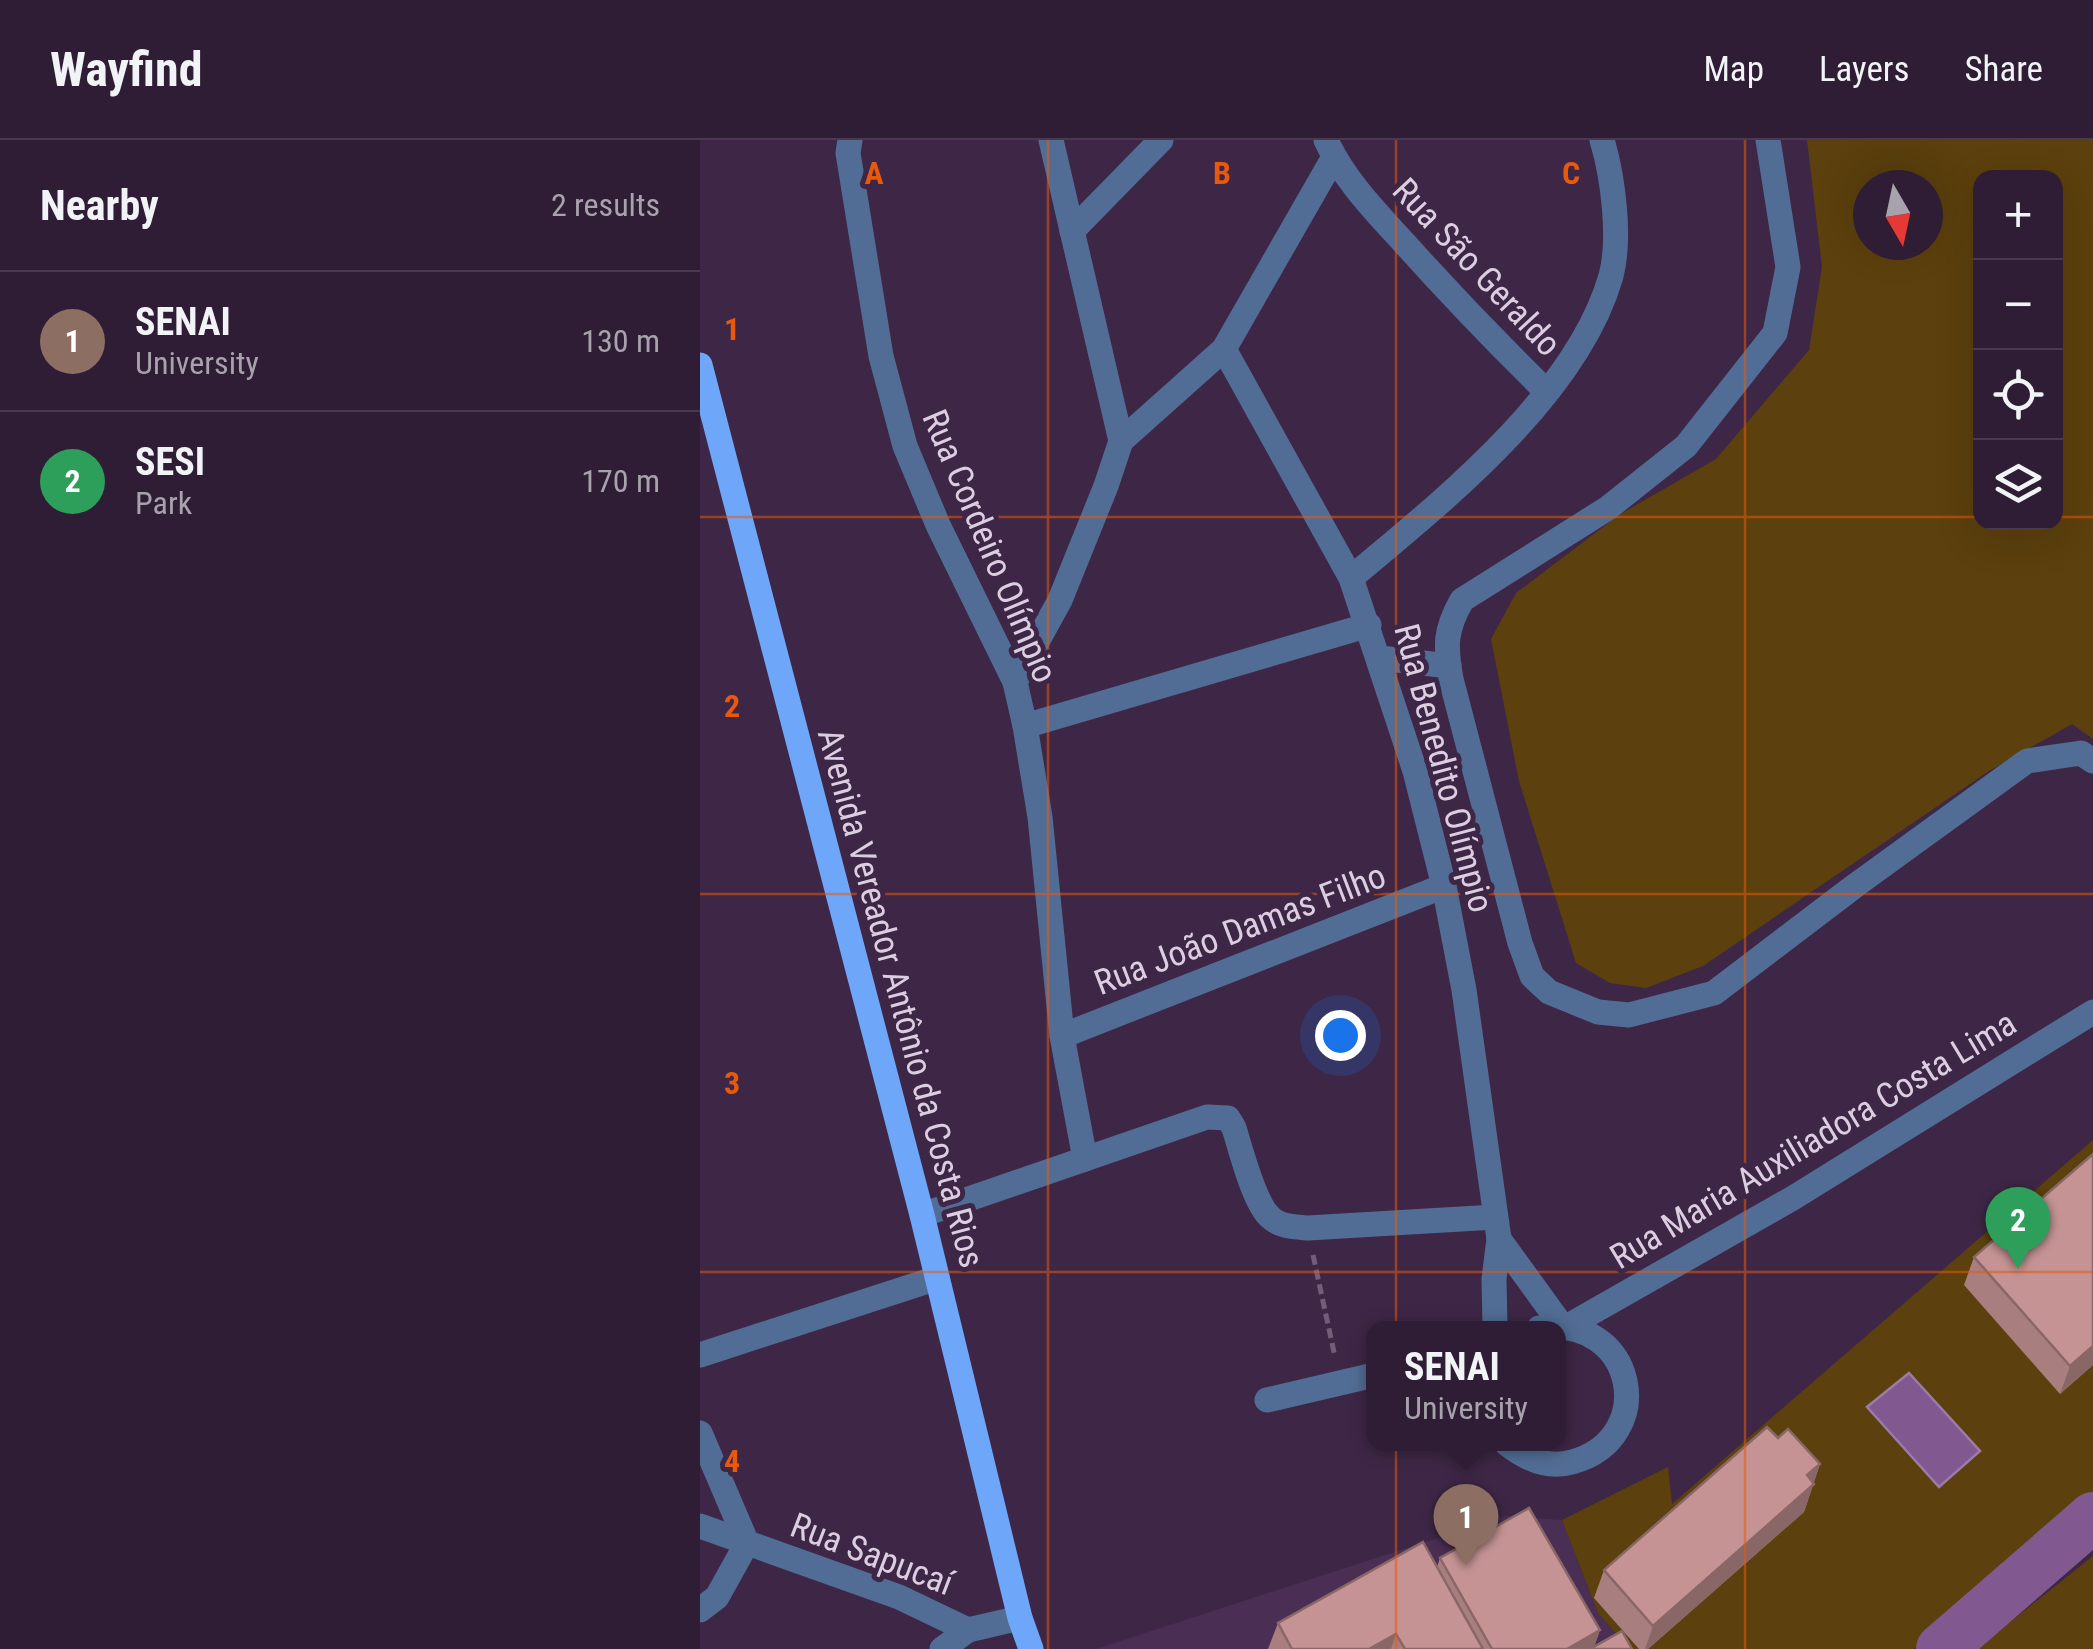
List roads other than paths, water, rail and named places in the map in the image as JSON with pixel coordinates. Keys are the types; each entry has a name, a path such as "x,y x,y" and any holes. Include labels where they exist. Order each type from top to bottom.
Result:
{"main road":[{"name":"Avenida Vereador Antônio da Costa Rios","path":"700,366 922,1215 1030,1649"}],"street":[{"name":"Rua Cordeiro Olímpio","path":"850,140 848,153 881,356 905,446 938,525 1015,682 1040,816 1062,1036 1085,1158"},
{"path":"1052,140 1121,440"},
{"path":"1072,231 1161,140"},
{"path":"1351,578 1464,482 1546,392 1591,328 1612,272 1614,220 1602,140"},
{"path":"1768,140 1788,267 1775,333 1686,446 1608,508 1462,600 1450,622 1446,650 1449,666 1492,841 1532,976 1549,992 1598,1012 1630,1014 1714,992 2027,761 2080,753 2093,761"},
{"path":"1015,682 1060,600 1121,440 1224,349 1330,148"},
{"name":"Rua São Geraldo","path":"1330,148 1368,204 1481,328 1546,392"},
{"name":"Rua Benedito Olímpio","path":"1224,349 1351,578 1416,771 1464,990 1497,1228 1495,1321"},
{"path":"1025,726 1369,625"},
{"path":"1380,658 1449,666"},
{"name":"Rua João Damas Filho","path":"1062,1036 1444,886"},
{"name":"Rua Maria Auxiliadora Costa Lima","path":"1566,1322 1793,1198 2093,1012"},
{"path":"922,1215 1207,1117 1228,1118 1261,1205 1269,1217 1286,1226 1497,1228"},
{"name":"Rua Benedito Olímpio","path":"1497,1228 1552,1321"},
{"path":"700,1355 937,1278"},
{"path":"1516,1451 1541,1463 1564,1464 1585,1458 1604,1446 1618,1430 1626,1386 1620,1365 1607,1347 1589,1334 1566,1329"},
{"path":"1267,1400 1366,1376"},
{"path":"700,1433 747,1543 717,1597 700,1610"},
{"name":"Rua Sapucaí","path":"700,1526 898,1597 968,1630 1020,1618"},
{"path":"942,1649 968,1630"}],"waterway":[{"path":"1941,1649 2093,1517"}],"place":[{"name":"SESI","path":"2018,1269"},
{"name":"SENAI","path":"1466,1566"}]}
